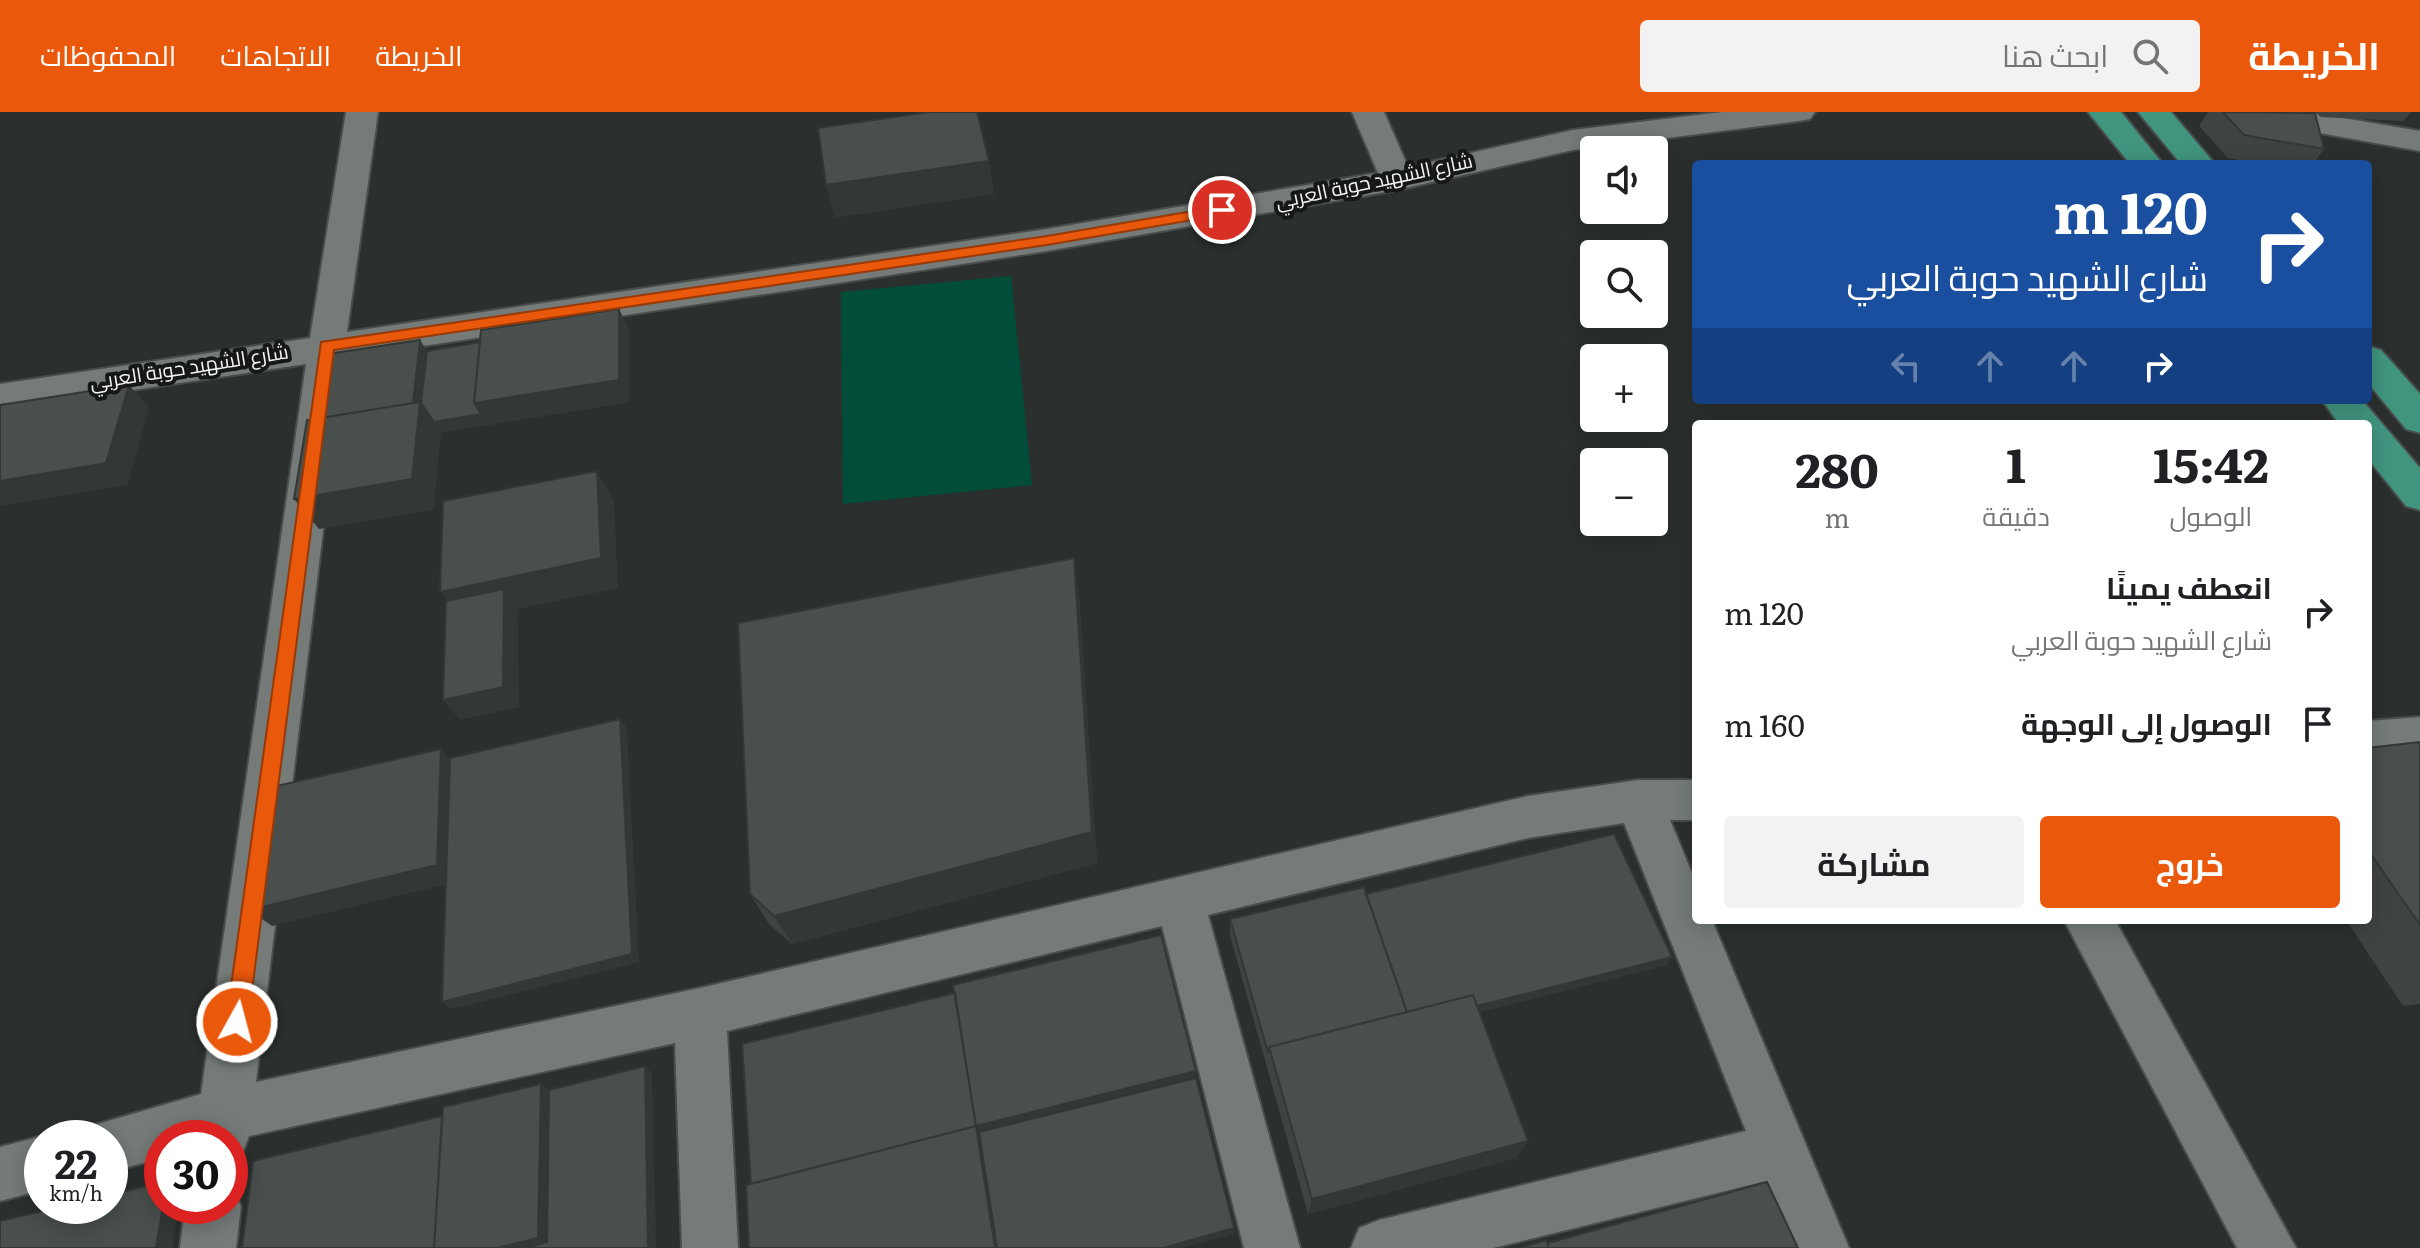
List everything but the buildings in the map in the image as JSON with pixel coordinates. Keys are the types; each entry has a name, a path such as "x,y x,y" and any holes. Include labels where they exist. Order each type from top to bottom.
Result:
{"main road":[{"path":"2104,112 2144,160"},
{"path":"2154,112 2196,160"},
{"path":"2372,364 2420,419"},
{"path":"2344,404 2358,420"},
{"path":"2372,437 2420,495"}],"street":[{"path":"224,1120 327,346 362,112"},
{"path":"1368,112 1397,180"},
{"name":"شارع الشهيد حوبة العربي","path":"0,397 1047,240 1397,180 1505,153 1707,117 1799,112"},
{"path":"2253,112 2420,141"},
{"path":"2403,112 2420,125"},
{"path":"2372,740 2420,736"},
{"path":"248,1120 1179,897 1528,817 1638,800 1692,800"},
{"path":"1638,800 1821,1248"},
{"path":"1179,897 1272,1248"},
{"path":"2091,924 2268,1248"},
{"path":"700,1013 710,1248"},
{"path":"1379,1248 1780,1150"},
{"path":"0,1174 24,1168"},
{"path":"208,1248 211,1224"}],"green space":[{"path":"1011,276 1032,485 843,504 841,292"}],"route":[{"path":"237,1022 327,346 1047,240 1222,210"}]}
